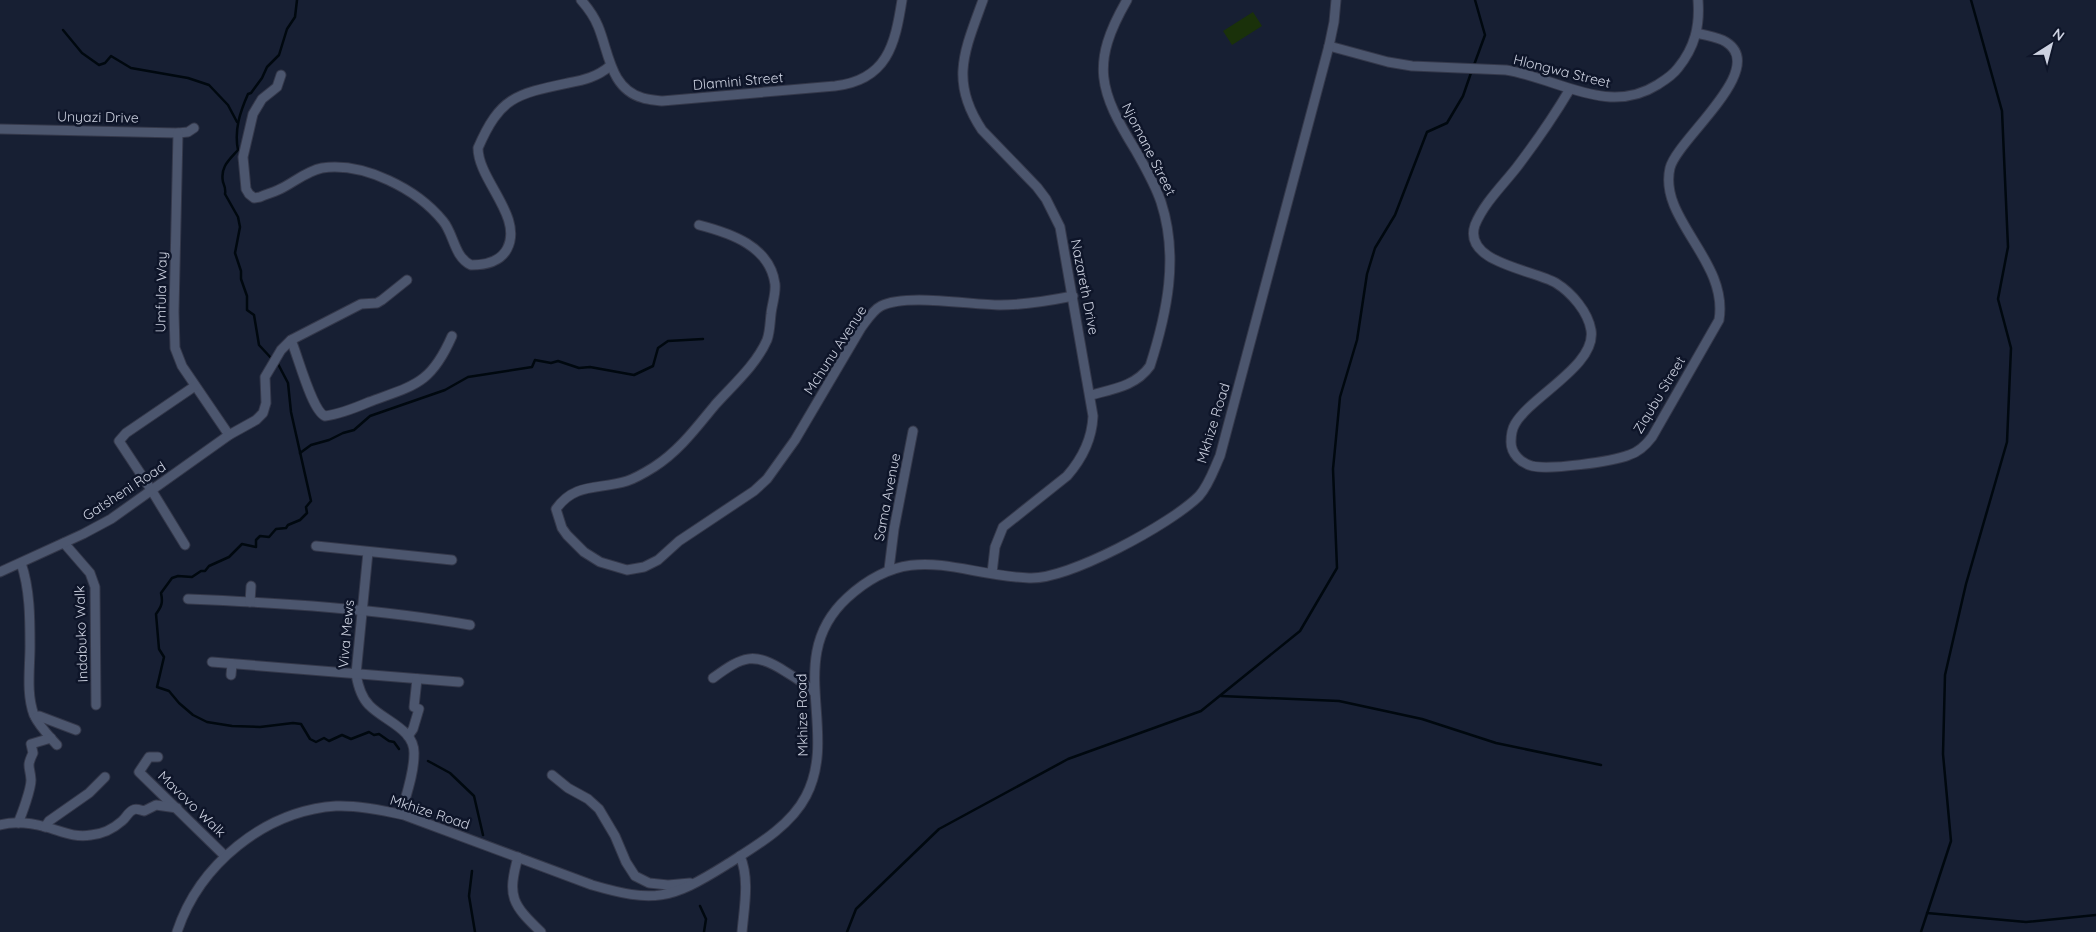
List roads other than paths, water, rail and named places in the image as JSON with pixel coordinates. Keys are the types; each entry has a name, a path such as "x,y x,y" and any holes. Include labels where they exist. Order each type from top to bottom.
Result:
{"street":[{"name":"Dlamini Street","path":"581,0 598,26 610,66 624,87 642,98 662,101 851,84 871,74 885,59 896,37 902,0"},
{"name":"Nazareth Drive","path":"983,0 963,60 964,92 976,121 982,130 1037,187 1060,227 1091,395 1093,420 1086,450 1076,466 1067,476 1003,526 995,547 992,573"},
{"name":"Njomane Street","path":"1091,395 1132,382 1143,376 1150,366 1169,293 1171,252 1161,202 1145,167 1115,116 1103,77 1102,63 1108,39 1115,20 1127,0"},
{"name":"Mkhize Road","path":"177,932 188,905 199,887 225,856 259,831 274,823 315,809 351,806 401,814 592,885 633,896 650,897 671,893 695,883 740,856 780,827 798,808 806,795 818,757 814,692 816,656 822,632 833,613 865,583 889,569 910,565 932,564 1040,578 1078,567 1169,520 1180,512 1201,493 1220,456 1329,46 1336,0"},
{"name":"Hlongwa Street","path":"1329,46 1412,66 1520,72 1540,77 1570,89 1593,95 1618,98 1643,93 1672,75 1688,52 1697,33 1698,0"},
{"name":"Ziqubu Street","path":"1570,89 1556,114 1485,207 1475,226 1474,233 1476,242 1485,255 1557,283 1569,294 1585,314 1591,330 1591,344 1583,357 1521,416 1512,431 1511,447 1514,454 1524,462 1540,466 1576,465 1614,459 1630,455 1646,445 1719,320 1721,298 1718,288 1706,260 1678,213 1669,183 1670,168 1677,154 1728,89 1737,70 1736,54 1730,45 1722,40 1697,33"},
{"path":"280,75 277,87 262,100 252,114 242,157 244,180 249,194 254,198 260,197 322,168 358,170 397,184 433,209 445,223 462,257 468,264 476,265 496,261 503,256 512,238 512,231 494,188 480,164 478,154 478,148 493,117 508,101 518,96 588,79 602,73 610,66"},
{"name":"Unyazi Drive","path":"0,129 178,133 188,132 194,128"},
{"name":"Umfula Way","path":"178,133 174,340 182,366 229,435"},
{"name":"Mchunu Avenue","path":"699,226 720,231 740,239 754,247 767,263 773,275 775,286 768,339 754,360 696,430 669,456 654,467 627,481 569,494 556,509 562,528 584,552 600,562 627,570 650,565 679,541 703,527 754,491 778,466 861,328 880,306 896,301 913,300 999,305 1038,303 1072,296"},
{"path":"407,280 377,303 361,304 291,340 319,413 325,416 395,393 424,380 440,361 452,336"},
{"name":"Gatsheni Road","path":"0,572 111,519 229,435 256,420 263,413 266,403 265,377 281,350 291,340"},
{"path":"186,545 119,441 126,433 195,386"},
{"name":"Sama Avenue","path":"889,569 894,529 913,431"},
{"name":"Indabuko Walk","path":"64,543 90,573 95,586 96,705"},
{"path":"316,546 452,560"},
{"name":"Viva Mews","path":"368,552 356,674 358,686 368,704 408,736"},
{"path":"18,823 24,810 31,781 28,765 33,753 31,744 54,742 36,718 30,699 30,624 26,580 21,563"},
{"path":"250,602 251,586"},
{"path":"188,599 362,611 470,626"},
{"path":"713,678 736,663 755,658 772,663 804,683 814,692"},
{"path":"212,662 459,682"},
{"path":"231,675 232,664"},
{"path":"401,814 414,754 414,747 408,736 418,717 419,709 414,707 417,679"},
{"path":"36,718 39,716 76,730"},
{"name":"Mavovo Walk","path":"158,757 149,757 139,772 225,856"},
{"path":"552,775 568,788 588,799 599,809 615,836 630,871 635,876 649,883 668,885 695,883"},
{"path":"45,827 49,821 89,793 105,777"},
{"path":"0,824 18,823 45,827 70,835 90,836 106,832 122,822 133,810 139,809 144,811 156,805 177,808"},
{"path":"740,856 745,869 746,882 742,932"},
{"path":"518,857 512,880 514,899 526,917 541,932"}],"waterway":[{"path":"272,359 259,345 254,315 247,310 247,296 235,253 240,227 238,217 225,194 222,177 226,164 238,150 237,128 245,101 248,94 251,93 262,78 267,67 279,55 287,29 295,17 297,0"},
{"path":"1474,65 1485,35 1475,0"},
{"path":"1921,932 1951,841 1943,754 1945,675 1966,584 2007,442 2011,348 1998,299 2008,247 2002,111 1971,0"},
{"path":"63,30 82,53 99,65 105,63 111,56 131,68 188,78 209,85 228,105 237,122"},
{"path":"847,932 856,909 939,829 1068,759 1201,711 1300,631 1337,568 1333,469 1340,397 1357,340 1367,274 1375,248 1395,215 1427,132 1447,123 1463,96 1472,70"},
{"path":"300,453 311,445 354,430 370,416 445,390 468,377 532,367 535,360 551,363 558,361 579,368 590,367 634,375 653,366 658,348 668,341 703,339"},
{"path":"277,362 288,383 291,412 311,501 306,507 307,513 300,520 288,525 286,528 276,529 269,537 260,536 256,540 256,547 242,544 229,557 209,566 205,571 201,571 192,577 178,576 172,578 161,593 162,604 156,614 159,649 164,657 157,687 169,691 193,715 207,722 232,726 260,727 293,723 301,724 310,739 316,742 324,738 329,741 342,735 351,739 369,732 374,735 379,734 394,742 399,749"},
{"path":"1221,696 1339,701 1422,719 1496,743 1601,765"},
{"path":"428,761 450,773 474,796 483,835"},
{"path":"472,871 469,896 475,932"},
{"path":"700,906 706,919 704,932"},
{"path":"1927,913 2026,922 2096,915"}]}
